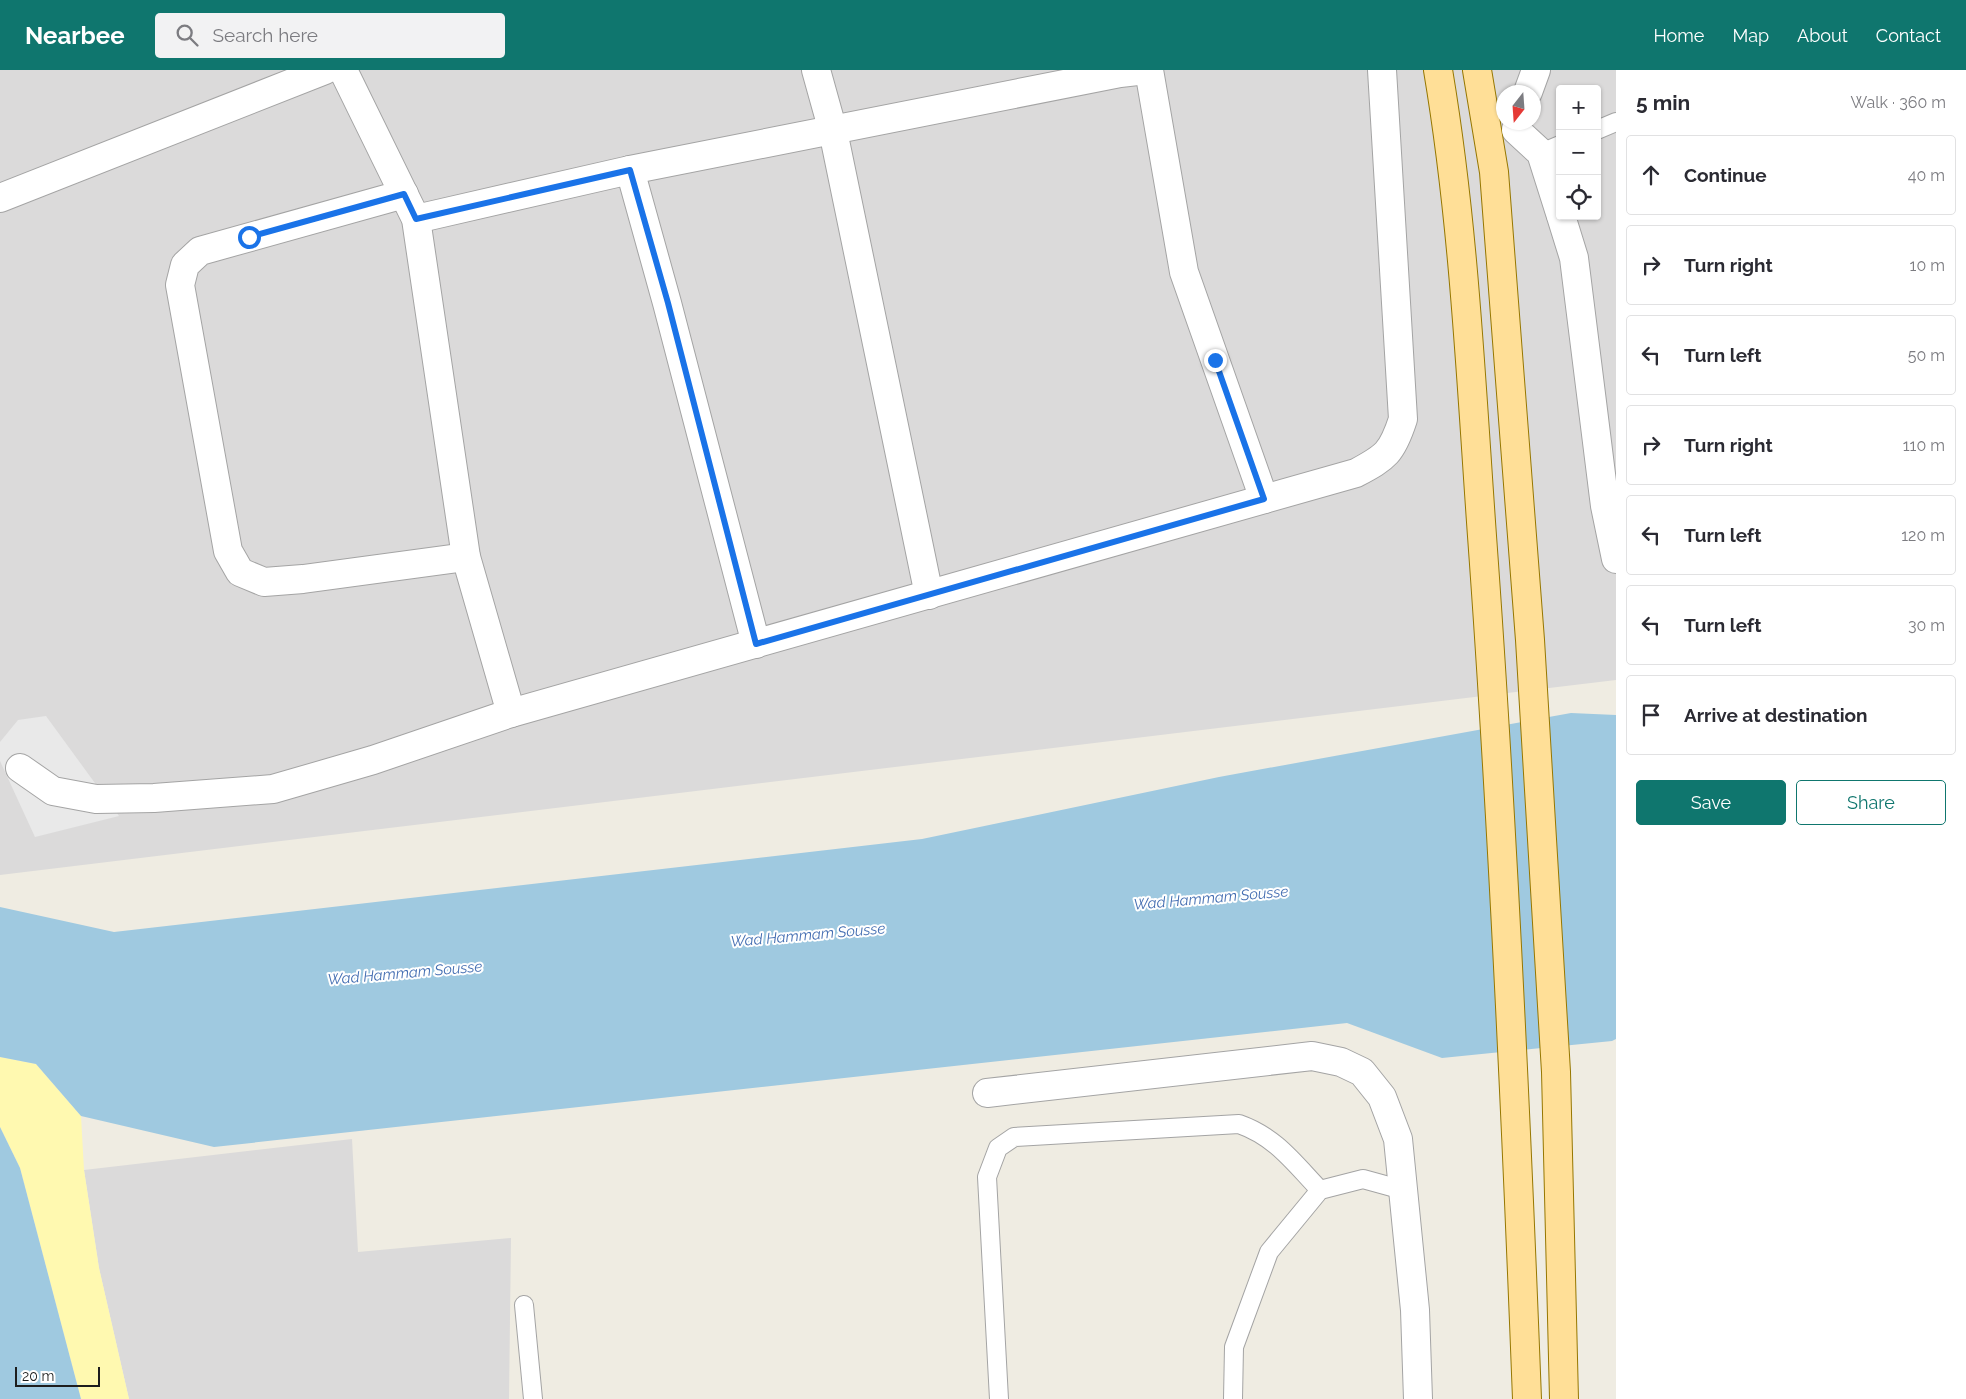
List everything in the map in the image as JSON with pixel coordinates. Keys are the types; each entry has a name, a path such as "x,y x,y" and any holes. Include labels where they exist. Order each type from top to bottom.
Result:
{"main road":[{"path":"1438,70 1450,143 1467,325 1490,645 1514,1075 1527,1399"},
{"path":"1477,70 1494,172 1530,640 1556,1072 1564,1399"}],"street":[{"path":"0,198 325,70"},
{"path":"343,70 416,219 466,557 510,713"},
{"path":"816,70 833,131 929,594"},
{"path":"20,768 53,790 96,799 154,798 273,789 373,760 510,713 1356,473 1381,460 1395,443 1402,419 1382,70"},
{"path":"1531,85 1536,70"},
{"path":"416,219 630,170 1134,71 1184,272 1264,499"},
{"path":"1494,172 1515,130"},
{"path":"1523,130 1550,149 1556,187"},
{"path":"630,170 668,303 756,644"},
{"path":"404,194 200,251 185,265 180,285 228,551 240,572 264,582 303,579 466,557"},
{"path":"1562,220 1574,258 1605,506 1616,559"},
{"path":"987,1092 1312,1056 1341,1062 1362,1072 1382,1097 1398,1139 1415,1310 1418,1399"}],"lane":[{"path":"1601,128 1616,122"},
{"path":"998,1399 987,1177 998,1148 1014,1137 1239,1124 1259,1131 1275,1143 1320,1190"},
{"path":"1232,1399 1234,1347 1269,1252 1320,1190 1363,1179 1403,1190"},
{"path":"524,1305 533,1399"}],"shaded area":[{"path":"0,70 1616,70 1616,680 0,875"},
{"path":"46,716 119,816 35,837 0,761 0,742 18,720"},
{"path":"352,1139 358,1252 511,1238 509,1399 129,1399 99,1268 84,1170"}],"sand":[{"path":"0,1057 36,1064 81,1116 84,1170 99,1268 129,1399 81,1399 20,1168 0,1127"}],"water":[{"name":"Wad Hammam Sousse","path":"1571,713 1616,715 1616,1039 1612,1041 1442,1058 1347,1023 214,1147 81,1116 36,1064 0,1057 0,907 114,932 922,839 1219,777"},
{"path":"0,1127 20,1168 81,1399 0,1399"}],"route":[{"path":"249,237 404,194 416,219 630,170 668,303 756,644 1264,499 1215,360"}]}
